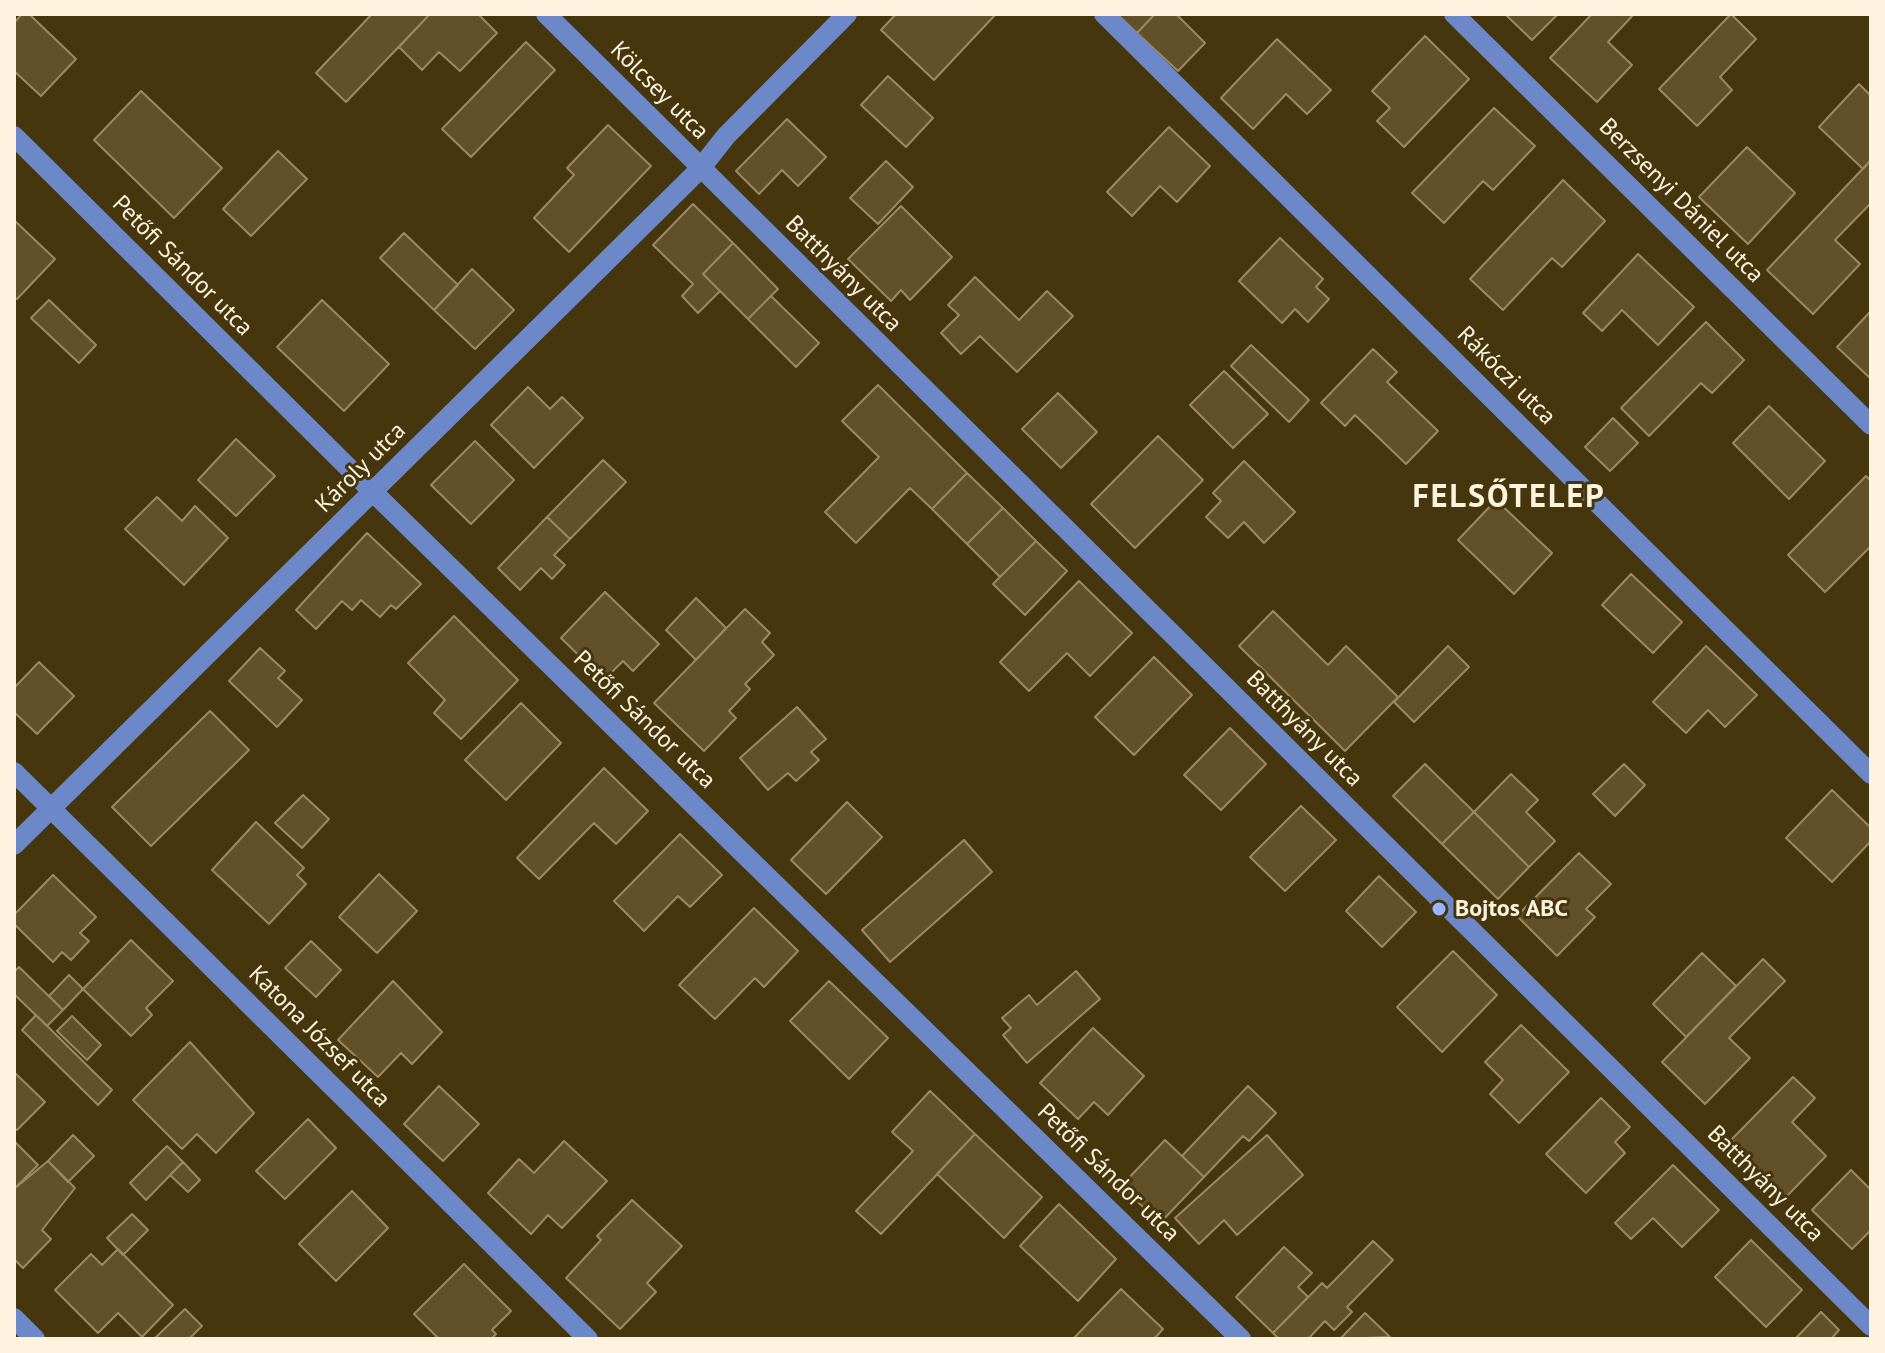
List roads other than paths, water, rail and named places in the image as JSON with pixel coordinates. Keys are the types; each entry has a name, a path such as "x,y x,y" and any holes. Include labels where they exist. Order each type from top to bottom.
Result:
{"street":[{"name":"Kölcsey utca","path":"546,14 700,169"},
{"name":"Károly utca","path":"14,845 700,169 739,123 847,14"},
{"name":"Károly utca","path":"739,123 765,112 862,14"},
{"name":"Rákóczi utca","path":"1104,14 1871,774"},
{"name":"Berzsenyi Dániel utca","path":"1454,14 1871,425"},
{"name":"Petőfi Sándor utca","path":"15,140 1241,1339"},
{"name":"Batthyány utca","path":"700,169 1871,1326"},
{"name":"Katona József utca","path":"14,772 588,1339"},
{"path":"14,1318 35,1339"}],"place":[{"name":"Bojtos ABC","path":"1439,909"}],"district":[{"name":"FELSŐTELEP","path":"1509,498"}]}
